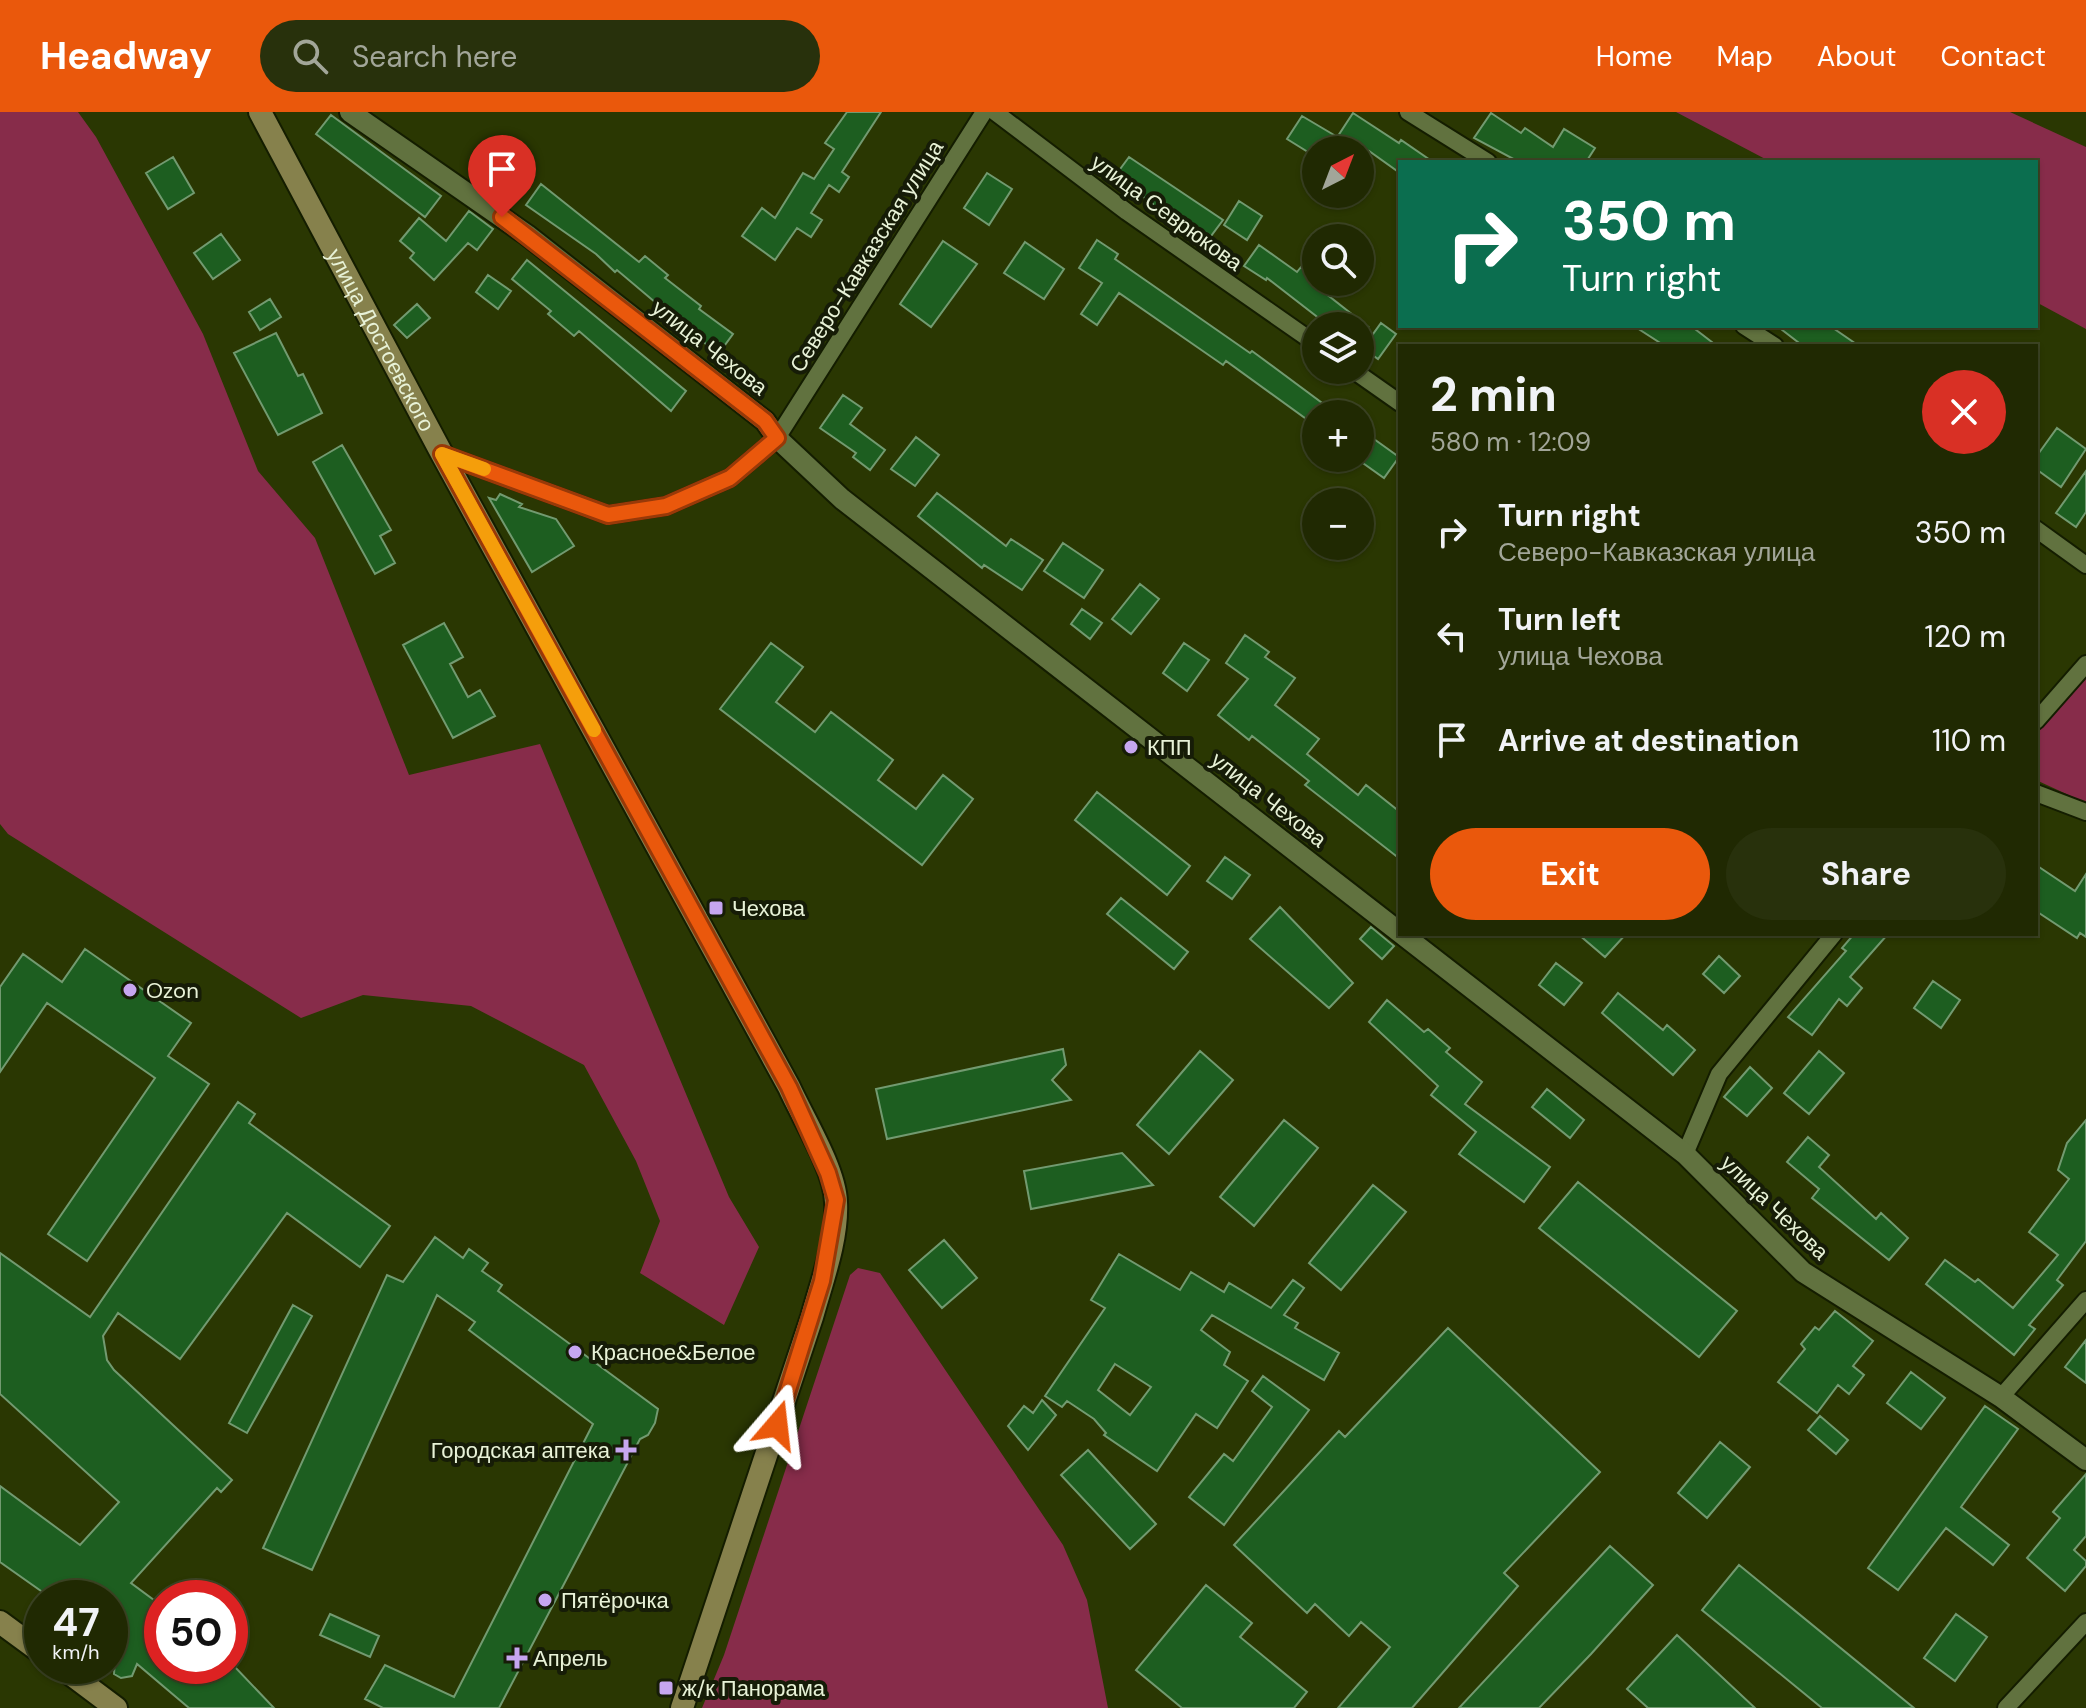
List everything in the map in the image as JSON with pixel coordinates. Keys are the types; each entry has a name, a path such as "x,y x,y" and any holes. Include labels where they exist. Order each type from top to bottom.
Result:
{"main road":[{"name":"улица Достоевского","path":"260,112 442,454 789,1087 828,1173 836,1200 812,1317 682,1708"},
{"path":"0,1622 24,1640"},
{"path":"84,1684 116,1708"}],"street":[{"name":"улица Чехова","path":"350,112 527,235 765,421 777,438 842,499 1398,931"},
{"name":"Северо-Кавказская улица","path":"442,454 608,515 666,506 730,478 777,438 984,112"},
{"name":"улица Севрюкова","path":"995,112 1127,212 1302,334"},
{"path":"1408,112 1485,160"},
{"path":"1747,328 1772,344"},
{"path":"1373,384 1398,402"},
{"path":"2038,530 2086,565"},
{"path":"2038,719 2086,664"},
{"path":"2038,794 2086,812"},
{"name":"улица Чехова","path":"1404,936 1685,1154 1803,1272 2001,1397 2086,1460"},
{"path":"1685,1154 1719,1074 1832,936"},
{"path":"2001,1397 2086,1300"},
{"path":"2006,1708 2086,1622"}],"shaded area":[{"path":"0,112 78,112 96,137 203,334 258,471 315,538 409,775 540,744 729,1197 759,1247 724,1325 640,1273 660,1221 636,1161 584,1065 471,1006 363,995 301,1018 8,834 0,824"},
{"path":"1676,112 2010,112 2086,147 2086,329 2038,303 2038,160 1767,160"},
{"path":"2086,676 2086,803 2038,781 2038,731"},
{"path":"858,1268 880,1273 1063,1545 1087,1600 1108,1708 702,1708 724,1655 850,1275"}],"building":[{"path":"847,112 881,112 842,172 849,177 839,192 829,185 811,213 822,220 811,237 797,228 775,260 742,236 762,208 775,218 803,173 814,179 834,149 825,143"},
{"path":"1353,113 1430,160 1398,160 1398,172 1374,155 1374,136 1338,136"},
{"path":"1491,113 1521,133 1525,128 1553,147 1564,129 1595,148 1587,160 1515,160 1474,138"},
{"path":"331,115 441,196 425,217 316,134"},
{"path":"1302,116 1334,135 1302,136 1302,148 1287,139"},
{"path":"487,156 507,170 495,188 474,173"},
{"path":"173,157 194,193 168,209 146,173"},
{"path":"1129,157 1223,220 1208,240 1177,217 1172,225 1149,210 1153,204 1115,176"},
{"path":"987,173 1012,189 989,225 964,208"},
{"path":"541,184 639,262 645,256 668,275 665,278 701,306 699,309 733,334 719,353 659,311 662,308 617,270 615,272 596,254 526,205"},
{"path":"1239,201 1262,216 1247,240 1224,225"},
{"path":"469,211 493,229 477,250 468,243 434,280 410,258 414,253 400,241 419,218 446,241"},
{"path":"221,234 240,260 213,279 194,253"},
{"path":"1097,240 1118,254 1115,259 1250,353 1252,351 1318,400 1302,400 1302,416 1226,361 1223,365 1119,293 1097,325 1081,314 1102,283 1079,268"},
{"path":"943,241 977,264 931,327 900,304"},
{"path":"1025,242 1064,269 1044,299 1004,273"},
{"path":"1259,245 1297,272 1302,268 1302,296 1329,296 1349,312 1311,312 1267,278 1244,266"},
{"path":"527,260 686,391 671,411 579,331 574,336 548,314 551,311 512,279"},
{"path":"488,275 511,291 498,309 476,292"},
{"path":"270,299 281,317 260,330 249,312"},
{"path":"417,304 430,318 407,338 394,325"},
{"path":"1381,323 1396,334 1378,359 1374,356 1374,333"},
{"path":"1637,328 1694,328 1714,344 1662,344"},
{"path":"1780,328 1833,328 1856,344 1800,344"},
{"path":"276,333 298,376 303,374 322,413 278,435 234,353"},
{"path":"843,395 862,408 850,424 885,450 870,470 853,457 856,453 820,428"},
{"path":"2057,428 2086,449 2061,487 2038,470 2038,454"},
{"path":"916,437 939,455 915,486 891,469"},
{"path":"1374,439 1398,456 1384,478 1374,471"},
{"path":"342,445 391,530 380,536 395,563 375,574 313,462"},
{"path":"2086,471 2086,512 2076,527 2056,513"},
{"path":"937,493 1006,546 1011,539 1043,560 1022,590 984,565 982,568 918,516"},
{"path":"500,494 522,504 519,507 556,519 574,546 532,572 489,498 496,500"},
{"path":"1063,543 1103,570 1084,598 1044,571"},
{"path":"1140,584 1159,599 1131,634 1112,619"},
{"path":"1082,609 1102,623 1090,639 1071,624"},
{"path":"444,623 463,657 450,664 468,697 480,690 495,716 453,738 403,645"},
{"path":"1245,635 1269,652 1265,657 1295,678 1275,705 1319,739 1307,754 1358,795 1366,785 1398,810 1398,857 1305,785 1309,781 1252,736 1249,740 1218,715 1248,679 1226,663"},
{"path":"771,643 803,667 776,702 815,732 831,712 893,760 878,780 916,809 943,775 973,799 922,865 720,709"},
{"path":"1184,643 1209,660 1187,691 1163,673"},
{"path":"1097,792 1190,866 1167,895 1075,820"},
{"path":"1225,857 1250,875 1232,899 1207,881"},
{"path":"2038,866 2075,891 2086,874 2086,937 2080,933 2077,938 2038,912"},
{"path":"1121,898 1188,952 1174,969 1107,914"},
{"path":"1280,907 1353,983 1329,1008 1250,939"},
{"path":"1371,927 1394,946 1382,959 1360,939"},
{"path":"1580,936 1624,936 1605,957"},
{"path":"1852,936 1886,936 1850,977 1862,988 1847,1006 1839,999 1812,1035 1788,1017 1846,951 1842,948"},
{"path":"85,949 191,1023 168,1056 209,1084 87,1261 48,1234 155,1078 47,1003 0,1072 0,987 23,954 62,982"},
{"path":"1719,956 1740,976 1724,993 1703,974"},
{"path":"1556,963 1582,983 1564,1005 1539,985"},
{"path":"1933,981 1960,1000 1941,1028 1914,1008"},
{"path":"1618,993 1663,1030 1667,1025 1695,1050 1673,1075 1602,1013"},
{"path":"1387,1000 1424,1032 1428,1029 1450,1048 1446,1052 1482,1082 1465,1104 1550,1167 1524,1202 1459,1154 1476,1132 1431,1095 1438,1086 1369,1022"},
{"path":"1063,1049 1066,1065 1052,1080 1071,1100 887,1139 876,1089"},
{"path":"1200,1051 1233,1080 1169,1154 1137,1125"},
{"path":"1819,1051 1844,1073 1809,1114 1784,1093"},
{"path":"1750,1067 1772,1088 1747,1116 1724,1097"},
{"path":"1547,1089 1584,1120 1570,1138 1532,1107"},
{"path":"238,1102 255,1114 249,1123 390,1226 360,1267 287,1213 180,1359 118,1313 103,1336 107,1360 114,1370 232,1480 221,1492 217,1488 131,1583 144,1593 144,1670 137,1664 132,1676 128,1677 128,1580 26,1580 0,1562 0,1486 80,1545 119,1502 0,1394 0,1253 90,1317"},
{"path":"1284,1120 1318,1148 1254,1226 1220,1197"},
{"path":"2086,1120 2086,1241 2057,1280 2063,1285 2029,1325 2035,1329 2014,1355 1926,1284 1945,1260 1975,1282 1978,1279 2013,1308 2058,1255 2029,1232 2069,1179 2058,1170 2067,1143"},
{"path":"1808,1137 1829,1155 1819,1167 1876,1219 1881,1213 1908,1238 1889,1260 1812,1198 1819,1189 1787,1162"},
{"path":"1122,1153 1153,1185 1031,1209 1024,1171"},
{"path":"1578,1182 1737,1311 1699,1357 1539,1228"},
{"path":"1373,1185 1406,1212 1341,1290 1309,1263"},
{"path":"435,1237 463,1258 469,1249 488,1263 482,1271 502,1285 498,1291 658,1409 655,1423 648,1435 640,1439 499,1708 383,1708 365,1699 385,1665 454,1697 593,1424 469,1330 475,1322 437,1295 312,1570 263,1548 387,1275 403,1282"},
{"path":"944,1240 977,1278 942,1308 909,1270"},
{"path":"1119,1254 1180,1290 1191,1272 1224,1292 1229,1283 1271,1308 1293,1280 1304,1288 1284,1315 1298,1323 1295,1328 1339,1353 1324,1380 1212,1315 1201,1330 1230,1352 1224,1365 1248,1381 1217,1428 1196,1414 1157,1471 1104,1435 1106,1433 1094,1419 1067,1401 1062,1407 1045,1396 1105,1308 1091,1300","holes":["1115,1364 1151,1387 1130,1415 1098,1390"]},
{"path":"293,1305 312,1316 247,1433 229,1423"},
{"path":"1835,1311 1873,1341 1853,1366 1864,1375 1849,1394 1838,1385 1817,1413 1778,1382 1805,1349 1801,1344 1815,1327 1819,1330"},
{"path":"1448,1328 1600,1472 1504,1573 1518,1586 1412,1708 1338,1708 1390,1647 1361,1622 1349,1636 1315,1604 1307,1613 1234,1545 1339,1431 1345,1437"},
{"path":"2086,1340 2086,1383 2065,1367"},
{"path":"1911,1372 1945,1398 1921,1429 1887,1403"},
{"path":"1263,1376 1309,1410 1224,1525 1189,1497 1224,1454 1233,1461 1272,1407 1252,1391"},
{"path":"1042,1400 1056,1415 1028,1450 1008,1426 1024,1406 1033,1413"},
{"path":"1985,1406 2018,1429 1961,1507 2009,1545 1993,1565 1946,1528 1898,1590 1868,1568"},
{"path":"1820,1416 1848,1440 1836,1454 1808,1430"},
{"path":"1720,1442 1750,1467 1707,1518 1678,1493"},
{"path":"1088,1450 1156,1524 1130,1549 1061,1475"},
{"path":"2086,1474 2086,1536 2074,1550 2086,1561 2086,1566 2065,1591 2027,1558 2060,1518 2053,1512"},
{"path":"1610,1546 1653,1585 1591,1654 1539,1708 1459,1708"},
{"path":"1739,1565 1914,1708 1822,1708 1702,1610"},
{"path":"1206,1585 1252,1623 1240,1637 1307,1692 1294,1708 1182,1708 1136,1670"},
{"path":"330,1614 379,1636 370,1657 320,1635"},
{"path":"1956,1614 1987,1637 1955,1681 1924,1658"},
{"path":"1677,1635 1755,1708 1648,1708 1627,1689"},
{"path":"248,1681 274,1708 189,1708 161,1684 248,1684"}],"slow traffic":[{"path":"484,469 442,454 594,730"}],"place":[{"name":"КПП","path":"1131,747"},
{"name":"Чехова","path":"716,908"},
{"name":"Ozon","path":"130,990"},
{"name":"Красное&Белое","path":"575,1352"},
{"name":"Городская аптека","path":"626,1450"},
{"name":"Пятёрочка","path":"545,1600"},
{"name":"Апрель","path":"517,1658"},
{"name":"ж/к Панорама","path":"666,1688"}],"route":[{"path":"502,217 765,421 777,438 730,478 666,506 608,515 442,454 789,1087 828,1173 836,1200 832,1232 812,1317 777,1425"}]}
